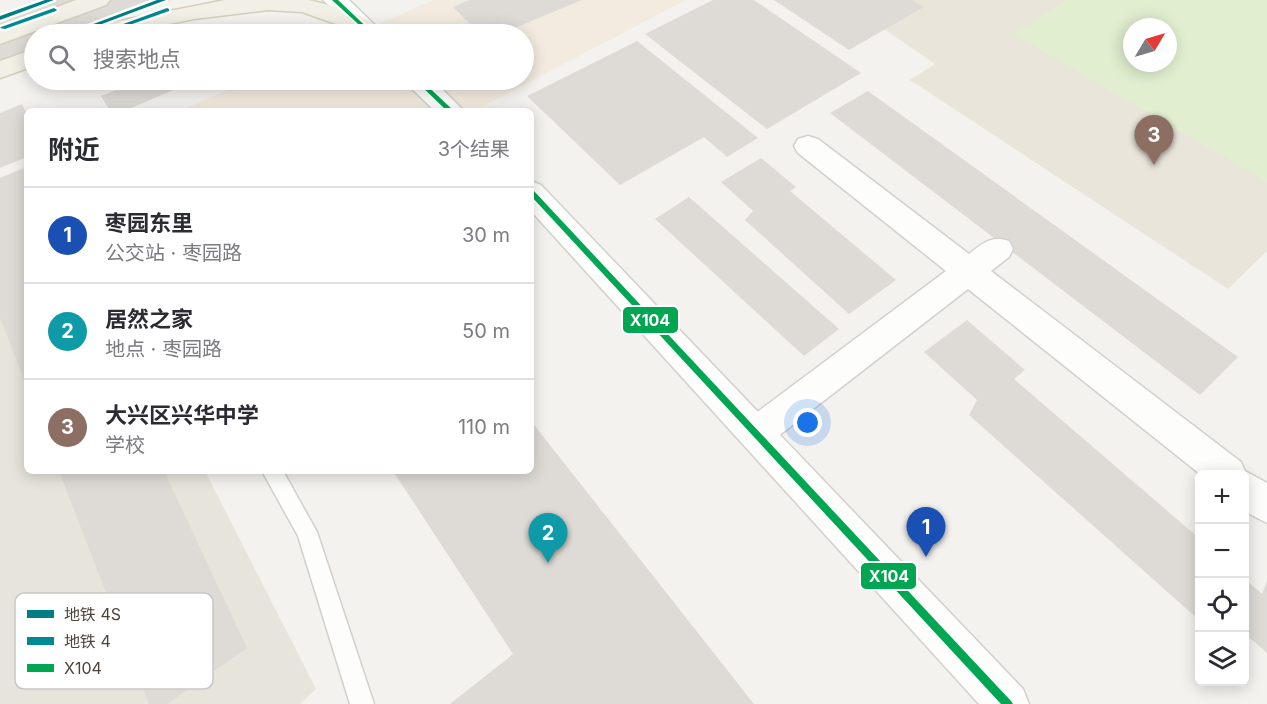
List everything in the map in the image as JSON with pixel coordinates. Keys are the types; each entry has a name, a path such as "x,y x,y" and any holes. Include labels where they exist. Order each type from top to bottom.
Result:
{"main road":[{"path":"33,24 98,0"},
{"path":"121,24 187,0"},
{"path":"361,0 367,24"},
{"path":"138,24 221,6 259,1 289,2 329,13 353,24"},
{"path":"0,36 24,27"},
{"path":"0,70 24,61"}],"street":[{"path":"335,0 361,24"},
{"path":"429,90 448,108"},
{"path":"808,146 1223,470"},
{"path":"534,195 1008,704"},
{"path":"756,433 998,249"},
{"path":"1249,491 1267,506"}],"lane":[{"path":"274,474 307,532 362,704"}],"shaded area":[{"path":"434,0 686,0 534,80 534,24 378,24"},
{"path":"842,0 1267,0 1267,251 1228,289 910,80 935,64"},
{"path":"228,90 514,90 480,108 186,108"},
{"path":"24,167 24,474 207,474 316,689 300,704 0,704 0,178"}],"green space":[{"path":"1066,0 1267,0 1267,182 1013,34"}],"building":[{"path":"38,0 172,0 107,24 24,24 24,56 0,65 0,13"},
{"path":"470,0 582,0 524,24 470,24 453,7"},
{"path":"713,0 754,0 861,73 767,129 645,34"},
{"path":"774,0 912,0 924,7 849,50"},
{"path":"637,41 758,138 727,157 704,137 620,185 527,96"},
{"path":"116,90 174,90 131,108 108,108 101,96"},
{"path":"868,91 1238,357 1200,395 830,113"},
{"path":"22,104 24,108 24,158 0,168 0,113"},
{"path":"761,158 796,187 790,191 896,280 849,314 745,220 753,211 721,182"},
{"path":"23,169 24,171 24,379 0,318 0,178"},
{"path":"689,197 839,329 804,356 655,219"},
{"path":"967,320 1025,370 1014,379 1195,535 1195,617 969,415 977,400 924,352"},
{"path":"534,425 754,704 450,704 513,654 395,474 534,474"},
{"path":"60,474 165,474 247,648 213,672 213,593 106,593"},
{"path":"1267,581 1267,653 1249,637 1249,582 1262,594"},
{"path":"143,689 188,689 167,704 149,704"}],"metro line":[{"name":"4S","path":"0,18 51,0"},
{"name":"4S","path":"97,24 163,0"},
{"name":"4","path":"3,28 54,10"},
{"name":"4","path":"127,24 167,10"}],"transit line":[{"name":"X104","path":"335,0 361,24"},
{"name":"X104","path":"429,90 448,108"},
{"name":"X104","path":"534,195 1008,704"}],"place":[{"name":"大兴区兴华中学","path":"1154,165"},
{"name":"枣园东里","path":"926,557"},
{"name":"居然之家","path":"548,563"}]}
